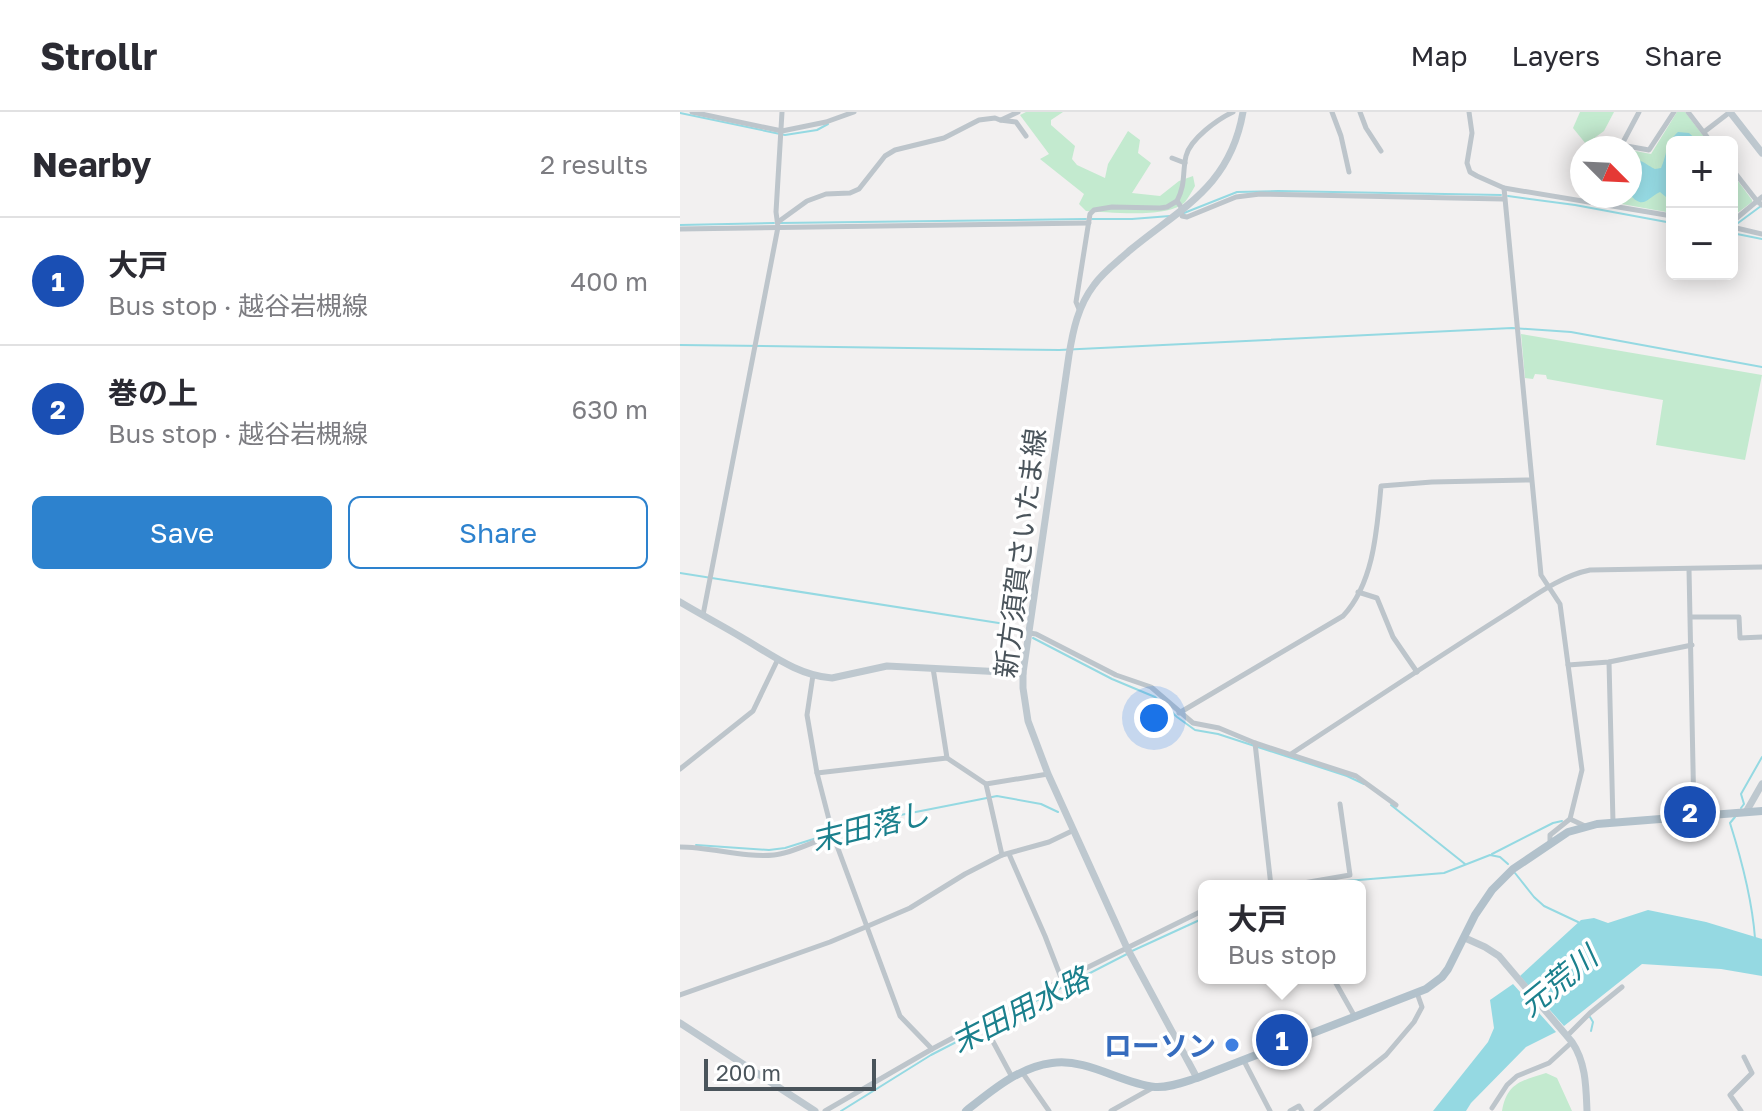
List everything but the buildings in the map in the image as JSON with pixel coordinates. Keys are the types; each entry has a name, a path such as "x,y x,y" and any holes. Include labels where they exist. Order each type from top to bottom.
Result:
{"main road":[{"name":"新方須賀さいたま線","path":"1197,1078 1127,948 1048,774 1028,721 1023,673 1069,355 1080,310 1091,288 1105,271 1205,191 1224,167 1237,141 1243,112"},
{"path":"1730,112 1762,153"},
{"path":"680,602 778,659 813,675 832,678 887,666 1023,673"},
{"path":"1746,812 1762,784"},
{"path":"966,1111 1012,1077 1052,1062 1082,1065 1154,1087 1197,1078 1417,993 1442,977 1492,890 1513,869 1568,832 1613,822 1762,811"},
{"path":"1465,938 1492,951 1568,1037 1579,1054 1584,1070 1587,1111"},
{"path":"680,1023 815,1111"}],"street":[{"path":"692,112 782,131 826,122 854,112"},
{"path":"703,615 778,224 776,212 782,112"},
{"path":"1000,120 1018,112"},
{"path":"1080,310 1076,302 1090,214 1099,208 1160,208 1177,201 1184,188 1187,151 1211,126 1233,112"},
{"path":"1332,112 1349,172"},
{"path":"1360,112 1381,151"},
{"path":"1469,112 1472,133 1467,163 1470,172 1504,188 1570,199"},
{"path":"1627,136 1639,112"},
{"path":"1642,149 1649,150 1674,112"},
{"path":"1688,112 1707,136"},
{"path":"1704,132 1730,112"},
{"path":"778,224 807,201 826,194 850,193 859,189 885,156 895,150 944,138 979,120 995,118 1016,122 1026,136"},
{"path":"1172,158 1185,163"},
{"path":"1738,176 1760,201 1738,219"},
{"path":"1504,188 1541,575 1560,604 1582,770 1570,819 1550,835 1550,843"},
{"path":"1177,201 1182,216 1187,217 1236,197 1260,194 1503,199"},
{"path":"1626,208 1666,215"},
{"path":"680,229 778,224 1089,223"},
{"path":"1738,226 1762,234"},
{"path":"1179,713 1343,616 1351,608 1371,562 1381,486 1530,480"},
{"path":"1291,754 1549,588 1581,571 1762,567"},
{"path":"1689,569 1694,816"},
{"path":"1358,592 1377,598 1393,637 1417,672"},
{"path":"1691,617 1739,617 1740,638 1762,637"},
{"path":"1028,633 1036,634 1116,675 1151,687 1193,723 1219,728 1356,776 1396,805"},
{"path":"1568,665 1609,662 1692,645"},
{"path":"680,769 753,711 778,659"},
{"path":"1609,662 1613,822"},
{"path":"933,668 947,758"},
{"path":"813,675 807,715 817,773 833,835 900,1016 932,1049"},
{"path":"1255,743 1270,880"},
{"path":"817,773 947,758 986,784 1005,855 1045,936 1062,980"},
{"path":"986,784 1048,774"},
{"path":"1321,880 1350,875 1340,804"},
{"path":"1570,819 1585,826"},
{"path":"680,995 830,942 910,908 965,874 1005,855 1049,842 1074,830"},
{"path":"680,847 774,855 833,835"},
{"path":"825,1111 932,1049 1198,913"},
{"path":"1336,984 1355,1017"},
{"path":"1492,1108 1507,1085 1517,1076 1549,1063 1590,1013 1622,987"},
{"path":"1316,1111 1399,1041 1422,1007 1417,993"},
{"path":"983,1023 1012,1077"},
{"path":"1741,1111 1730,1095 1752,1073 1744,1057"},
{"path":"1243,1060 1270,1111"},
{"path":"1022,1072 1049,1111"},
{"path":"1111,1111 1154,1087"},
{"path":"1290,1111 1299,1106 1302,1111"}],"green space":[{"path":"1026,112 1063,112 1051,120 1051,125 1075,146 1072,159 1077,165 1105,178 1108,164 1128,131 1140,140 1138,153 1151,163 1132,193 1160,196 1179,181 1193,176 1195,186 1185,202 1166,211 1086,211 1079,204 1084,194 1040,159 1049,154 1020,115"},
{"path":"1580,112 1614,112 1604,131 1597,136 1580,136 1573,128"},
{"path":"1677,112 1685,112 1703,136 1666,136 1666,212 1642,208 1642,152 1651,154"},
{"path":"1738,181 1752,200 1738,212"},
{"path":"1521,334 1762,375 1745,460 1656,445 1663,400 1547,379 1546,375 1535,374 1533,379 1525,378"},
{"path":"1546,1073 1557,1078 1572,1111 1502,1111 1507,1094 1516,1084"}],"water":[{"path":"1678,132 1692,136 1674,136"},
{"path":"1666,153 1666,197 1660,192 1642,202 1642,162 1655,169 1661,168"},
{"name":"元荒川","path":"1648,910 1706,922 1762,939 1762,976 1721,969 1642,964 1564,1026 1520,976 1581,920 1594,918 1608,923"},
{"path":"1513,984 1556,1032 1526,1047 1466,1111 1433,1111 1488,1042 1494,1028 1490,1000"}],"waterway":[{"path":"680,113 785,135 817,130 828,124"},
{"path":"1184,213 1237,192 1501,195"},
{"path":"1508,196 1666,222"},
{"path":"1738,223 1761,206"},
{"path":"1092,219 1170,216"},
{"path":"780,223 1086,219"},
{"path":"680,225 774,223"},
{"path":"1738,234 1762,239"},
{"path":"680,345 1059,350 1512,328 1571,332 1762,367"},
{"path":"680,573 1005,624 1027,635"},
{"path":"1033,638 1112,679 1155,697 1195,730 1218,734 1364,784"},
{"path":"1741,808 1744,804 1741,794 1762,757"},
{"name":"末田落し","path":"833,833 870,821 997,796 1041,804 1058,812"},
{"path":"1391,805 1465,864"},
{"path":"1735,817 1730,823 1746,880 1755,938"},
{"path":"1492,854 1562,821"},
{"name":"末田落し","path":"696,845 769,850 820,837"},
{"name":"末田用水路","path":"1358,880 1444,873 1490,855 1500,857 1508,864"},
{"path":"1515,873 1544,906 1578,922"},
{"name":"末田用水路","path":"1132,951 1198,921"},
{"name":"末田用水路","path":"841,1111 931,1055 1127,954"},
{"path":"1590,1017 1593,1022 1591,1031"}],"place":[{"name":"巻の上","path":"1690,812"},
{"name":"大戸","path":"1282,1040"},
{"name":"ローソン","path":"1232,1045"}]}
